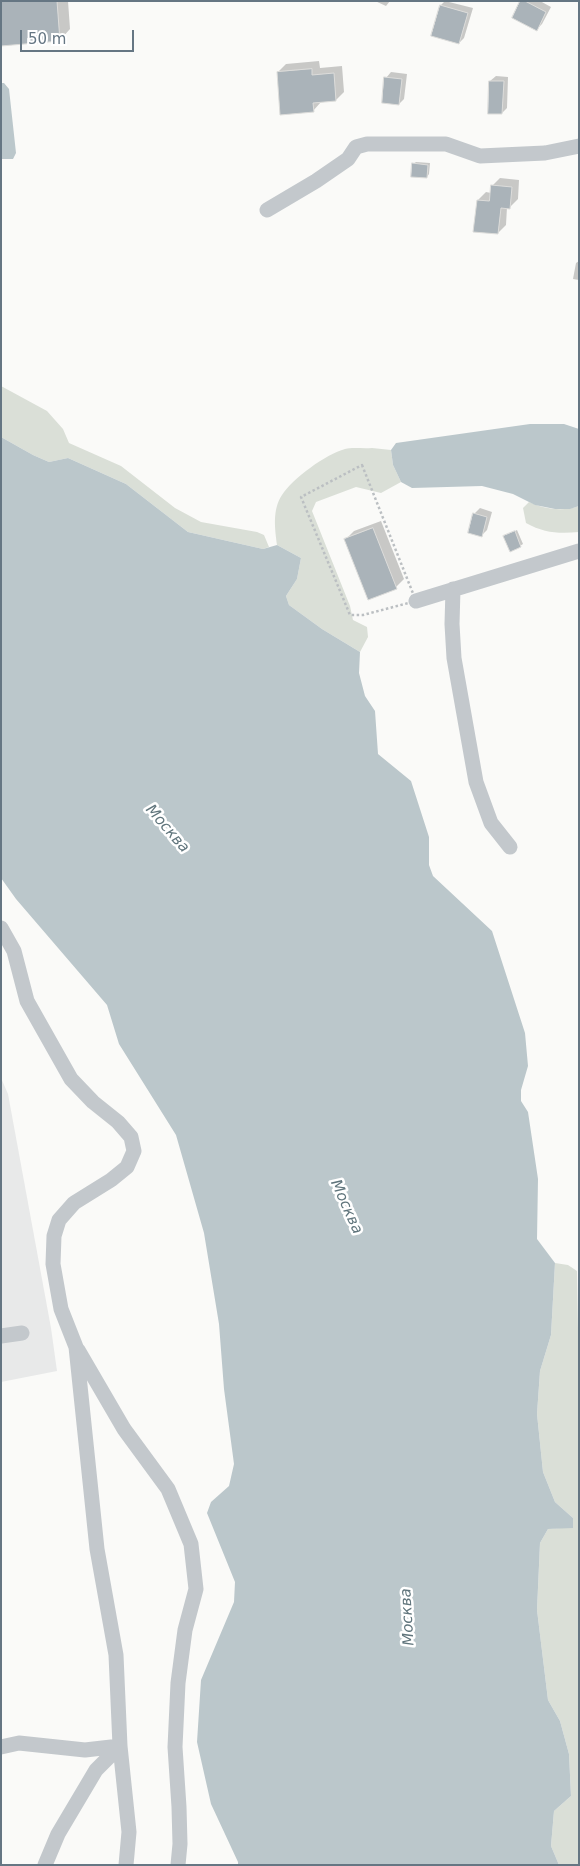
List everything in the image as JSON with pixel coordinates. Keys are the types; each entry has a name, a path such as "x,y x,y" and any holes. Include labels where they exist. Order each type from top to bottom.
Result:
{"street":[{"path":"267,210 316,181 348,159 356,147 366,144 446,144 480,156 546,153 579,146"},
{"path":"416,601 579,551"},
{"path":"453,589 452,624 454,658 476,782 491,823 510,847"},
{"path":"1,928 14,951 27,1001 71,1079 93,1102 118,1122 131,1138 134,1151 128,1167 74,1203 59,1220 54,1236 53,1264 61,1309 76,1347 124,1430 168,1489 191,1544 196,1589 186,1630 178,1683 175,1747 180,1816 178,1865"},
{"path":"1,1336 22,1333"},
{"path":"76,1347 97,1549 116,1655 120,1746 129,1832 126,1865"},
{"path":"1,1747 19,1743 85,1750 120,1746"},
{"path":"45,1865 58,1834 96,1770 120,1746"}],"path":[{"path":"362,465 416,601 363,615 350,615 301,497 362,465"}],"shaded area":[{"path":"1,386 47,411 63,429 69,443 121,466 175,508 201,522 257,532 264,535 269,547 263,549 188,532 126,484 68,458 49,462 1,437"},
{"path":"372,448 391,450 393,465 401,482 381,493 356,487 316,502 312,511 350,606 353,620 367,627 368,637 360,652 322,629 289,605 286,596 297,579 301,558 277,545 275,520 277,507 282,495 293,482 310,468 345,449"},
{"path":"529,502 554,509 567,509 579,506 579,532 552,532 526,523 523,508"},
{"path":"1,1078 8,1094 51,1328 57,1371 1,1382"},
{"path":"555,1263 568,1265 577,1271 579,1387 579,1865 559,1865 551,1846 554,1811 571,1796 569,1754 560,1721 548,1700 537,1610 540,1543 548,1529 573,1527 573,1518 555,1502 543,1472 537,1414 540,1371 551,1335"}],"water":[{"path":"1,83 4,83 9,89 16,153 13,159 1,159"},
{"path":"530,424 564,424 579,429 579,506 570,509 555,509 535,505 513,494 482,486 412,488 401,482 393,465 391,450 396,443"},
{"name":"Москва","path":"1,437 49,462 68,458 126,484 188,532 263,549 277,545 301,558 297,579 286,596 289,605 322,629 360,652 359,673 365,696 375,711 378,754 411,781 429,837 429,865 433,876 492,931 525,1033 528,1066 521,1090 521,1101 528,1112 538,1179 537,1239 555,1263 551,1335 540,1371 537,1414 543,1472 555,1502 573,1518 573,1528 548,1529 540,1543 537,1610 548,1700 560,1721 569,1754 571,1796 554,1811 551,1846 559,1865 238,1865 211,1804 197,1742 201,1680 234,1602 235,1582 207,1513 211,1502 229,1486 234,1464 224,1389 219,1324 204,1233 176,1135 119,1044 107,1005 16,899 1,878"}],"building":[{"path":"1,1 57,1 60,41 1,46"},
{"path":"520,1 525,1 546,12 537,31 512,18"},
{"path":"440,5 468,13 459,44 431,36"},
{"path":"312,69 312,75 334,73 336,101 313,103 314,112 280,115 277,72"},
{"path":"384,77 402,79 399,105 382,103"},
{"path":"489,81 504,81 502,114 488,114"},
{"path":"412,163 428,165 427,178 411,177"},
{"path":"491,185 512,187 510,209 501,208 498,234 473,232 477,200 489,201"},
{"path":"473,513 487,517 482,537 468,533"},
{"path":"373,528 397,589 368,600 344,539"},
{"path":"515,531 521,547 510,552 503,536"}]}
